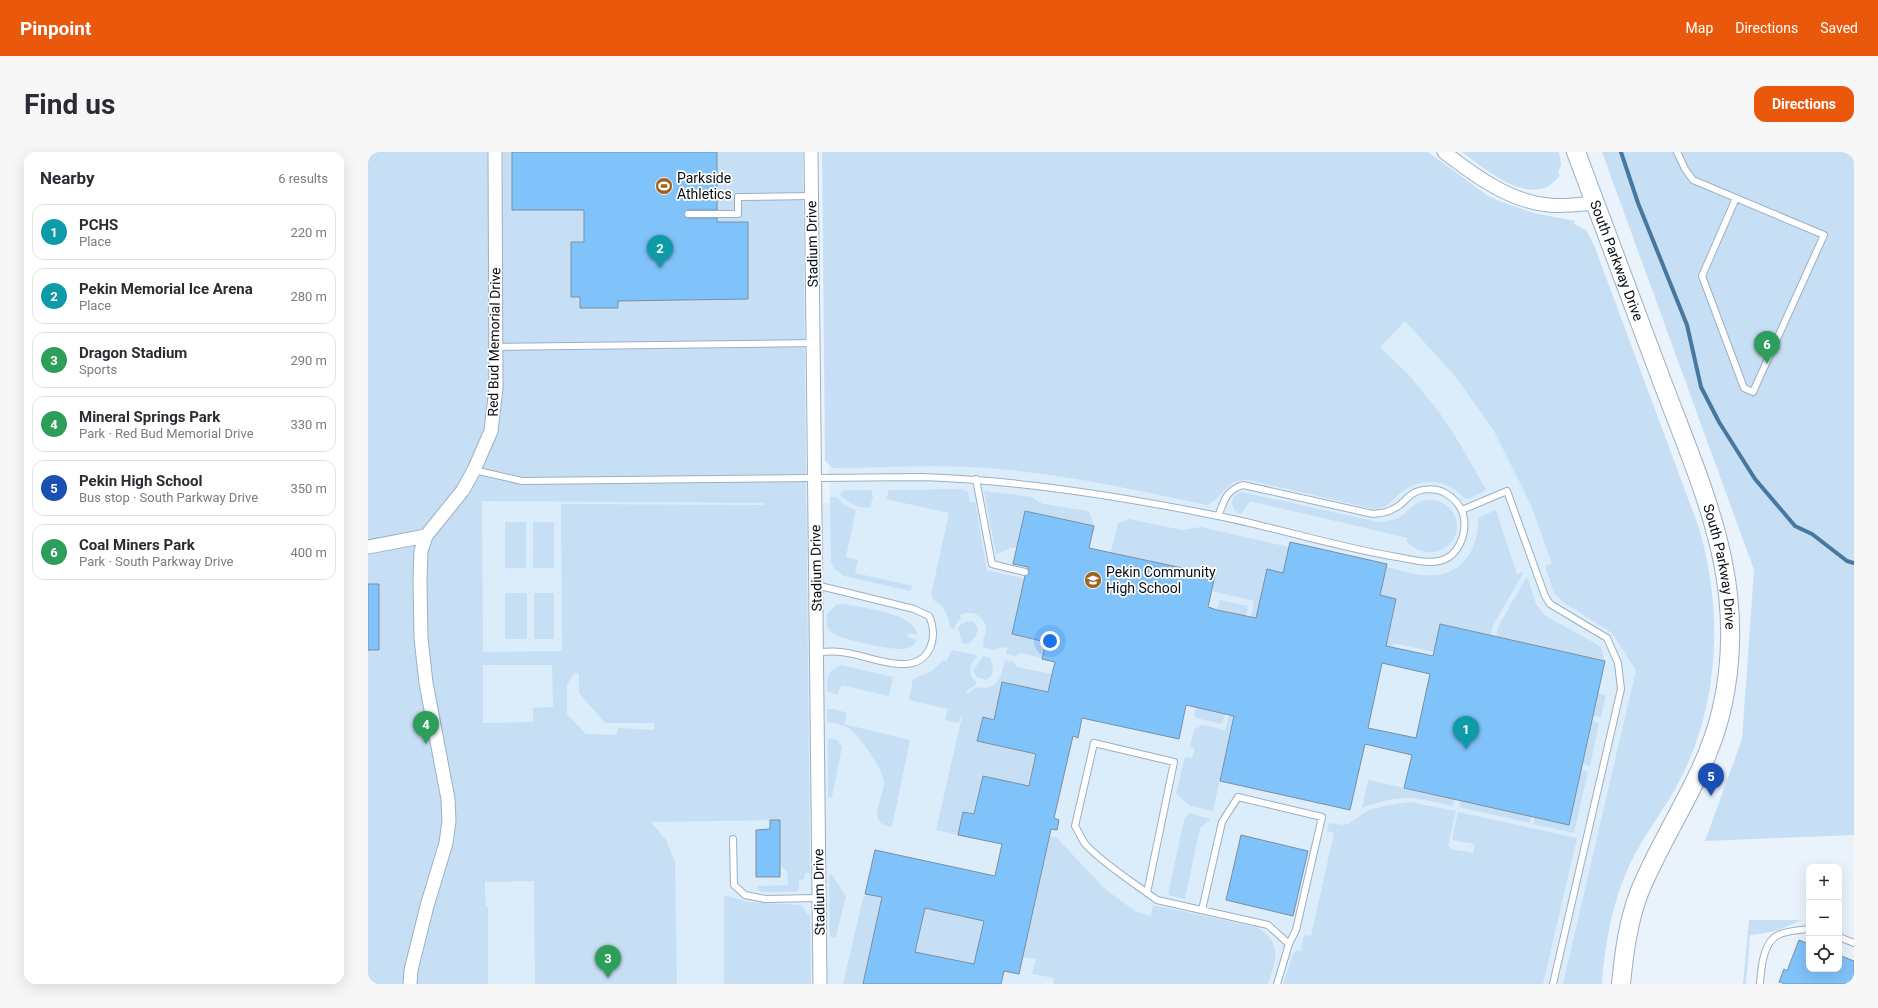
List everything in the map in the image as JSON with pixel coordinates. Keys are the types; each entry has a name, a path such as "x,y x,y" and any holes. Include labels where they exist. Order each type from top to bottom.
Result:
{"main road":[{"name":"South Parkway Drive","path":"1576,152 1712,518 1726,572 1731,633 1726,682 1717,726 1703,767 1656,855 1639,894 1627,936 1621,984"}],"street":[{"name":"Red Bud Memorial Drive","path":"410,984 411,970 427,906 446,843 449,821 448,799 426,683 421,638 421,551 426,536 435,522 457,499 474,470 491,431 496,388 495,152"},
{"name":"Stadium Drive","path":"811,152 820,984"},
{"path":"1444,152 1497,188 1519,198 1550,206 1595,203"},
{"path":"368,547 426,536"}],"lane":[{"path":"1677,152 1685,169 1693,180 1736,198 1824,236 1753,392 1744,388 1702,276 1736,198"},
{"path":"688,214 738,214 738,197 812,196"},
{"path":"496,347 814,343"},
{"path":"474,470 522,481 922,477 976,479 1042,485 1218,516 1380,554 1429,562 1440,561 1460,546 1465,522 1462,510 1453,499 1444,492 1434,490 1423,490 1412,494 1392,510 1373,514 1242,485 1232,488 1226,497 1218,516"},
{"path":"976,479 992,564 1025,572"},
{"path":"1462,510 1507,491 1545,596 1550,604 1607,638 1618,663 1621,689 1554,984"},
{"path":"816,585 914,609 929,616 934,626 934,640 929,652 916,661 903,664 841,652 817,652"},
{"path":"1147,893 1174,762 1094,743 1075,826 1086,846 1147,893 1157,900 1268,925 1289,944"},
{"path":"1202,910 1222,822 1238,797 1322,817 1296,930 1289,944 1277,984"},
{"path":"733,839 734,885 745,895 765,898 819,898"},
{"path":"1760,984 1766,949 1769,943 1778,935 1806,930"},
{"path":"1842,938 1854,943"}],"shaded area":[{"path":"368,152 803,152 810,873 805,873 804,879 799,881 799,890 795,892 761,892 757,886 788,885 787,872 780,864 780,820 651,822 666,840 675,862 677,984 535,984 534,881 485,882 486,907 488,907 488,984 368,984","holes":["482,501 763,503 764,505 561,504 562,651 483,652","483,665 552,665 553,707 533,708 533,722 483,723","574,673 579,674 579,693 605,723 654,723 654,730 619,728 616,735 586,734 567,714 567,685"]},
{"path":"822,152 1428,152 1487,195 1499,201 1534,213 1575,221 1574,224 1586,230 1594,245 1699,528 1707,559 1712,591 1714,623 1714,655 1704,718 1694,749 1681,778 1639,846 1621,886 1608,935 1602,984 1563,984 1636,670 1612,633 1563,602 1554,593 1545,566 1552,563 1530,503 1493,429 1456,377 1405,321 1380,347 1409,375 1439,412 1460,444 1486,490 1469,499 1464,498 1458,492 1443,484 1426,482 1410,487 1398,495 1390,503 1379,509 1374,509 1248,480 1240,480 1229,485 1218,498 1207,505 1089,481 1000,469 936,466 833,468 825,461"},
{"name":"Pekin Community High School","path":"825,152 1420,152 1701,555 1606,923 1599,984 487,984 480,501 830,503"},
{"path":"1462,152 1559,152 1561,164 1558,174 1560,175 1550,185 1538,190 1524,189 1497,177"},
{"path":"1602,152 1843,152 1854,157 1854,835 1705,841 1742,739 1754,570"},
{"path":"962,489 968,492 970,503 975,502 987,570 1025,579 1012,634 1046,642 1042,658 1021,653 1015,656 1006,654 1008,648 1000,647 994,650 984,647 983,642 986,629 985,624 977,614 964,613 960,615 961,618 954,629 950,627 944,609 934,600 931,595 949,513 886,499 889,490"},
{"path":"844,490 871,490 873,497 870,507 857,506 846,501 840,495"},
{"path":"984,491 1032,497 1043,504 1089,511 1094,526 1025,511 1017,548 1010,548 996,554"},
{"path":"1241,492 1379,522 1393,520 1400,517 1412,506 1424,500 1434,500 1444,504 1452,511 1456,521 1457,531 1453,540 1447,547 1438,551 1428,552 1417,549 1406,541 1408,538 1250,501 1241,514 1234,510 1232,503 1233,497"},
{"path":"830,497 836,497 844,504 856,510 846,557 858,560 855,573 913,586 910,591 844,576 835,569 831,562"},
{"path":"1496,510 1517,574 1524,572 1493,625 1491,635 1440,624 1434,652 1393,643 1392,647 1386,646 1396,599 1362,591 1366,573 1384,577 1387,567 1424,575 1436,575 1455,569 1468,556 1473,547 1478,528 1478,518"},
{"path":"1129,519 1182,530 1201,527 1289,547 1300,577 1267,570 1256,618 1251,617 1254,601 1211,591 1214,575 1111,552 1118,523"},
{"path":"505,522 526,522 526,568 505,568"},
{"path":"533,522 554,522 554,568 533,568"},
{"path":"1527,576 1536,604 1544,615 1598,645 1602,649 1604,660 1496,637 1498,627"},
{"path":"505,593 527,593 527,639 505,639"},
{"path":"534,593 554,593 554,639 534,639"},
{"path":"1220,600 1248,606 1246,616 1217,610"},
{"path":"837,604 875,610 908,621 914,628 917,635 910,633 907,635 908,637 917,640 909,648 896,649 865,644 835,635 828,628 826,619 827,614"},
{"path":"968,621 974,622 978,629 976,636 969,644 962,643 958,628 961,624"},
{"path":"952,650 978,656 970,669 971,676 976,682 976,685 970,688 966,693 967,694 974,688 987,688 995,684 1000,677 1005,660 1014,662 1017,667 1052,674 1048,692 1002,682 994,720 983,717 977,741 1036,754 1029,786 983,776 974,814 963,812 958,835 936,830 962,717 960,717 959,723 945,720 948,709 909,700 913,679 932,671 943,660 946,662"},
{"path":"983,656 990,658 993,668 992,675 986,680 977,677 973,671"},
{"path":"841,665 893,677 889,696 841,685 838,695 827,691 827,682 830,672"},
{"path":"1598,693 1606,695 1601,717 1593,716"},
{"path":"1196,707 1225,714 1222,724 1196,718 1194,715"},
{"path":"827,709 834,709 847,713 844,724 910,740 892,827 882,824 877,816 884,783 876,762 860,739 850,729 839,724 827,722"},
{"path":"1229,715 1234,716 1213,811 1191,806 1176,794 1185,757 1192,758 1195,748 1190,747 1194,730 1202,725 1225,730"},
{"path":"1592,721 1599,723 1590,766 1582,764"},
{"path":"828,739 838,741 842,747 832,797 828,798"},
{"path":"1581,770 1588,772 1574,833 1533,824 1535,817"},
{"path":"1368,780 1454,799 1453,806 1428,800 1398,798 1362,808"},
{"path":"1460,801 1531,816 1530,823 1459,807"},
{"path":"1410,802 1456,811 1448,846 1450,849 1473,853 1475,844 1452,840 1458,812 1577,838 1543,984 1283,984 1293,954 1297,950 1301,951 1304,935 1311,936 1334,833 1327,831 1329,823 1343,825 1348,824 1369,810"},
{"path":"1189,813 1211,819 1200,828 1185,899 1168,895 1184,820"},
{"path":"1049,836 1056,837 1105,889 1135,911 1151,916 1153,905 1257,927 1271,939 1274,946 1275,960 1268,984 1053,984 1054,978 1032,974 1036,959 1023,957"},
{"path":"831,874 846,896 836,937 830,937 829,875"},
{"path":"868,894 882,897 863,984 843,984 863,898"},
{"path":"724,895 748,902 802,905 807,914 810,915 811,984 724,984"},
{"path":"925,908 984,921 974,964 915,952"},
{"path":"1749,920 1800,920 1789,926 1763,934 1750,935 1746,984 1743,984"}],"building":[{"path":"512,152 717,152 717,210 688,210 684,214 688,218 717,218 717,222 748,222 748,299 618,301 618,308 580,308 580,297 571,297 571,242 584,242 584,210 512,210"},
{"path":"1025,511 1094,526 1089,548 1215,575 1208,607 1256,618 1267,569 1283,573 1290,542 1387,564 1380,595 1396,599 1386,646 1433,656 1440,624 1605,661 1569,825 1404,788 1412,755 1365,744 1350,810 1220,781 1234,716 1186,705 1179,739 1082,718 1078,738 1073,736 1054,818 1059,820 1057,830 1051,829 1019,974 1004,971 1001,984 863,984 882,897 865,894 875,850 995,876 1002,844 958,835 963,812 974,814 983,776 1029,786 1036,754 977,741 983,717 994,720 1002,682 1048,692 1055,662 1042,659 1046,642 1012,634 1025,576 1029,573 1028,567 1013,564","holes":["1382,663 1430,674 1416,738 1368,728","925,908 984,921 974,964 915,952"]},
{"path":"368,584 379,584 379,650 368,650"},
{"path":"770,820 780,820 780,877 756,877 756,830 770,829"},
{"path":"1241,835 1308,851 1293,916 1226,900"},
{"path":"1799,940 1806,943 1806,972 1842,972 1842,956 1854,961 1854,984 1786,984 1779,982 1784,969 1787,971"}],"waterway":[{"path":"1621,152 1638,203 1687,325 1701,387 1719,422 1755,479 1795,526 1812,534 1847,561 1854,563"}],"place":[{"name":"Parkside Athletics","path":"664,186"},
{"name":"Pekin Memorial Ice Arena","path":"660,268"},
{"name":"Coal Miners Park","path":"1767,364"},
{"name":"Pekin Community High School","path":"1093,580"},
{"name":"Mineral Springs Park","path":"426,744"},
{"name":"PCHS","path":"1466,749"},
{"name":"Pekin High School","path":"1711,796"},
{"name":"Dragon Stadium","path":"608,978"}]}
